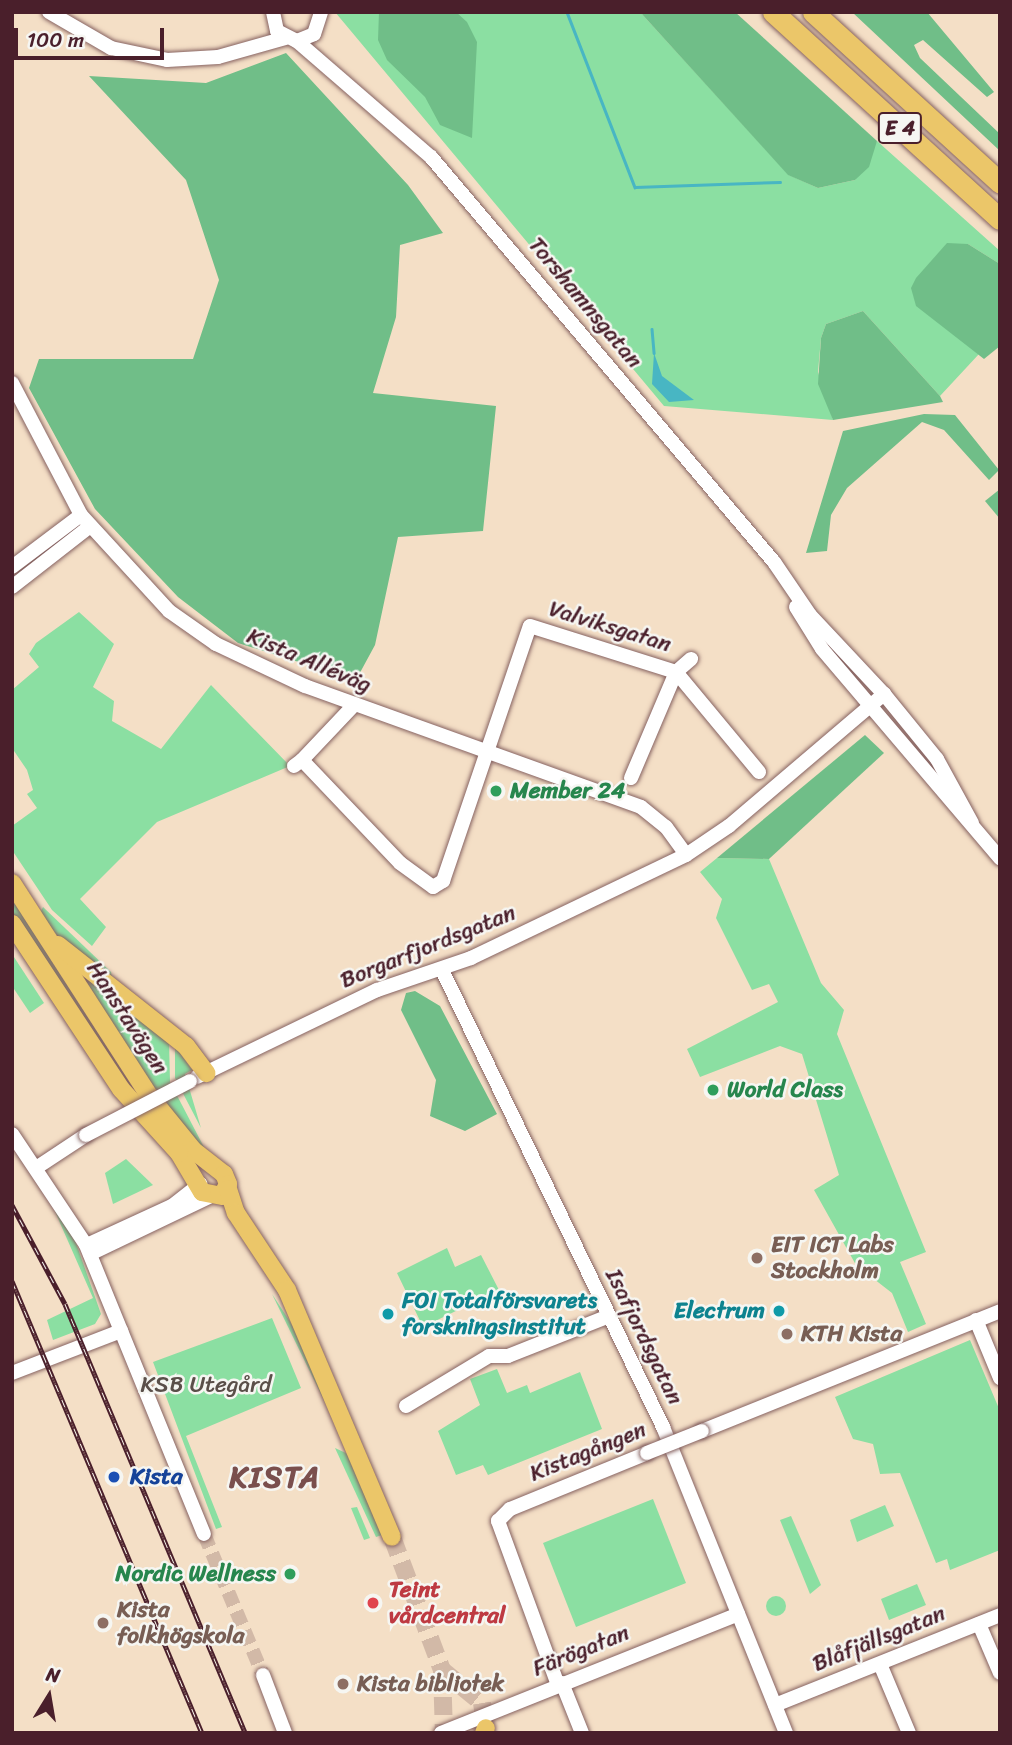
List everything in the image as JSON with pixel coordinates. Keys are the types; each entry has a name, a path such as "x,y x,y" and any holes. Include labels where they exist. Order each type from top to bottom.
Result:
{"highway":[{"name":"E 4","path":"773,12 1000,219"},
{"name":"E 4","path":"813,12 1000,183"}],"main road":[{"name":"Hanstavägen","path":"12,883 150,1097 227,1179 210,1190"},
{"path":"36,918 66,954 186,1046 206,1073"},
{"name":"Hanstavägen","path":"12,924 121,1089 210,1190 300,1321 392,1537"}],"street":[{"path":"49,12 111,48 151,58 194,60 291,39 317,30 321,12"},
{"path":"246,49 272,16"},
{"name":"Torshamnsgatan","path":"272,16 291,39 331,71 353,96 422,146 937,759 972,823"},
{"name":"Torshamnsgatan","path":"317,30 331,71"},
{"name":"Kista Alléväg","path":"14,393 85,521 169,611 216,644 353,706 641,807 686,855"},
{"path":"12,566 85,521"},
{"path":"12,587 85,521"},
{"name":"Torshamnsgatan","path":"787,583 808,630 869,706 1000,858"},
{"name":"Valviksgatan","path":"486,752 530,626 676,672"},
{"path":"631,778 676,672 691,659"},
{"path":"676,672 760,772"},
{"name":"Borgarfjordsgatan","path":"39,1166 86,1135 377,990 442,970 686,855 729,826 884,694"},
{"path":"353,706 298,763 400,863 433,887 443,881 486,752"},
{"name":"Isafjordsgatan","path":"442,970 609,1316 738,1614 786,1733"},
{"path":"12,1134 39,1166 88,1249 204,1534"},
{"path":"88,1249 172,1206 210,1190"},
{"name":"Kistagången","path":"560,1684 499,1528 505,1511 1000,1311"},
{"path":"406,1406 489,1356 508,1356 609,1316"},
{"path":"976,1320 1000,1378"},
{"path":"12,1373 121,1331"},
{"path":"53,1340 58,1355"},
{"name":"Färögatan","path":"441,1733 738,1614"},
{"name":"Blåfjällsgatan","path":"775,1705 1000,1615"},
{"path":"979,1624 1000,1673"},
{"path":"880,1664 909,1733"},
{"path":"263,1675 278,1708 294,1733"},
{"path":"560,1684 582,1733"},
{"path":"278,1708 285,1733"}],"green space":[{"path":"335,12 640,12 789,175 818,188 855,180 877,141 1000,251 1000,264 968,244 950,329 979,354 940,396 863,311 826,324 821,338 818,372 833,420 664,406"},
{"path":"379,12 456,12 467,22 477,42 472,138 440,125 425,97 387,60 378,40"},
{"path":"640,12 735,12 877,141 869,167 855,180 818,188 788,175"},
{"path":"852,12 927,12 994,92 987,97 923,40 914,45 920,58 1000,134 1000,151"},
{"path":"286,53 408,185 443,233 400,245 396,317 373,393 496,406 483,531 398,537 375,645 356,680 238,643 178,597 95,509 29,388 39,359 193,359 219,280 186,180 89,76 206,83"},
{"path":"947,243 968,244 1000,264 1000,346 984,359 916,306 911,288 916,278"},
{"path":"863,311 943,402 833,420 818,384 821,338 826,324"},
{"path":"924,414 955,415 999,470 989,480 944,430 922,422 847,488 831,515 827,551 806,553 843,431"},
{"path":"1000,489 1000,519 985,501"},
{"path":"79,612 114,644 93,687 114,701 112,721 161,749 211,685 290,766 157,822 80,899 106,927 92,946 52,910 12,850 12,826 37,808 27,794 33,790 27,770 12,748 12,690 39,667 29,654 36,643"},
{"path":"865,735 884,753 769,859 717,858"},
{"path":"717,858 769,859 821,983 844,1010 837,1034 926,1252 900,1262 926,1324 908,1332 892,1293 856,1265 814,1190 839,1175 802,1054 780,1046 700,1077 687,1049 778,1002 769,984 752,990 716,918 722,899 700,872"},
{"path":"12,892 142,1092 135,1097 12,914"},
{"path":"43,907 111,972 112,978 69,951 40,913"},
{"path":"12,954 44,1003 30,1013 12,986"},
{"path":"69,965 169,1040 170,1082 207,1153 170,1117"},
{"path":"415,991 440,1006 497,1114 465,1131 430,1116 436,1080 401,1010 406,993"},
{"path":"175,1046 192,1070 185,1074 201,1128 175,1078"},
{"path":"126,1159 153,1185 113,1204 105,1173"},
{"path":"49,1198 76,1243 101,1314 95,1324 53,1340 47,1320 93,1298"},
{"path":"447,1248 455,1267 481,1255 499,1290 423,1327 397,1273"},
{"path":"272,1294 298,1334 335,1423"},
{"name":"KSB Utegård","path":"272,1318 301,1388 186,1436 222,1527 216,1529 153,1362"},
{"path":"970,1340 1000,1411 1000,1550 950,1570 947,1559 936,1563 900,1473 880,1474 873,1444 853,1439 835,1397"},
{"path":"497,1369 507,1393 527,1385 530,1393 580,1372 602,1429 488,1475 483,1465 456,1475 438,1431 480,1405 470,1379"},
{"path":"335,1448 348,1454 385,1534 376,1537"},
{"path":"653,1499 686,1583 576,1627 543,1543"},
{"path":"885,1505 894,1526 857,1542 850,1520"},
{"path":"357,1507 370,1538 364,1540 351,1508"},
{"path":"791,1516 821,1585 810,1594 780,1520"},
{"path":"917,1584 926,1605 889,1620 881,1599"},
{"path":"776,1596 783,1599 786,1606 783,1613 776,1616 769,1613 766,1606 769,1599"}],"water":[{"path":"654,353 662,376 694,400 669,402 652,384"}],"waterway":[{"path":"567,12 635,187 780,182"},
{"path":"652,329 654,353"}],"tunnel":[{"path":"204,1534 263,1675"},
{"path":"392,1537 442,1670 444,1733"},
{"path":"442,1670 482,1703 486,1728"}],"railway":[{"path":"12,1205 65,1304 245,1733"},
{"path":"12,1281 202,1733"}],"place":[{"name":"Member 24","path":"496,791"},
{"name":"World Class","path":"713,1090"},
{"name":"EIT ICT Labs Stockholm","path":"757,1258"},
{"name":"Electrum","path":"779,1311"},
{"name":"FOI Totalförsvarets forskningsinstitut","path":"388,1314"},
{"name":"KTH Kista","path":"787,1334"},
{"name":"Kista","path":"114,1477"},
{"name":"Nordic Wellness","path":"290,1574"},
{"name":"Teint vårdcentral","path":"373,1603"},
{"name":"Kista folkhögskola","path":"103,1623"},
{"name":"Kista bibliotek","path":"343,1684"}],"district":[{"name":"KISTA","path":"275,1477"}]}
